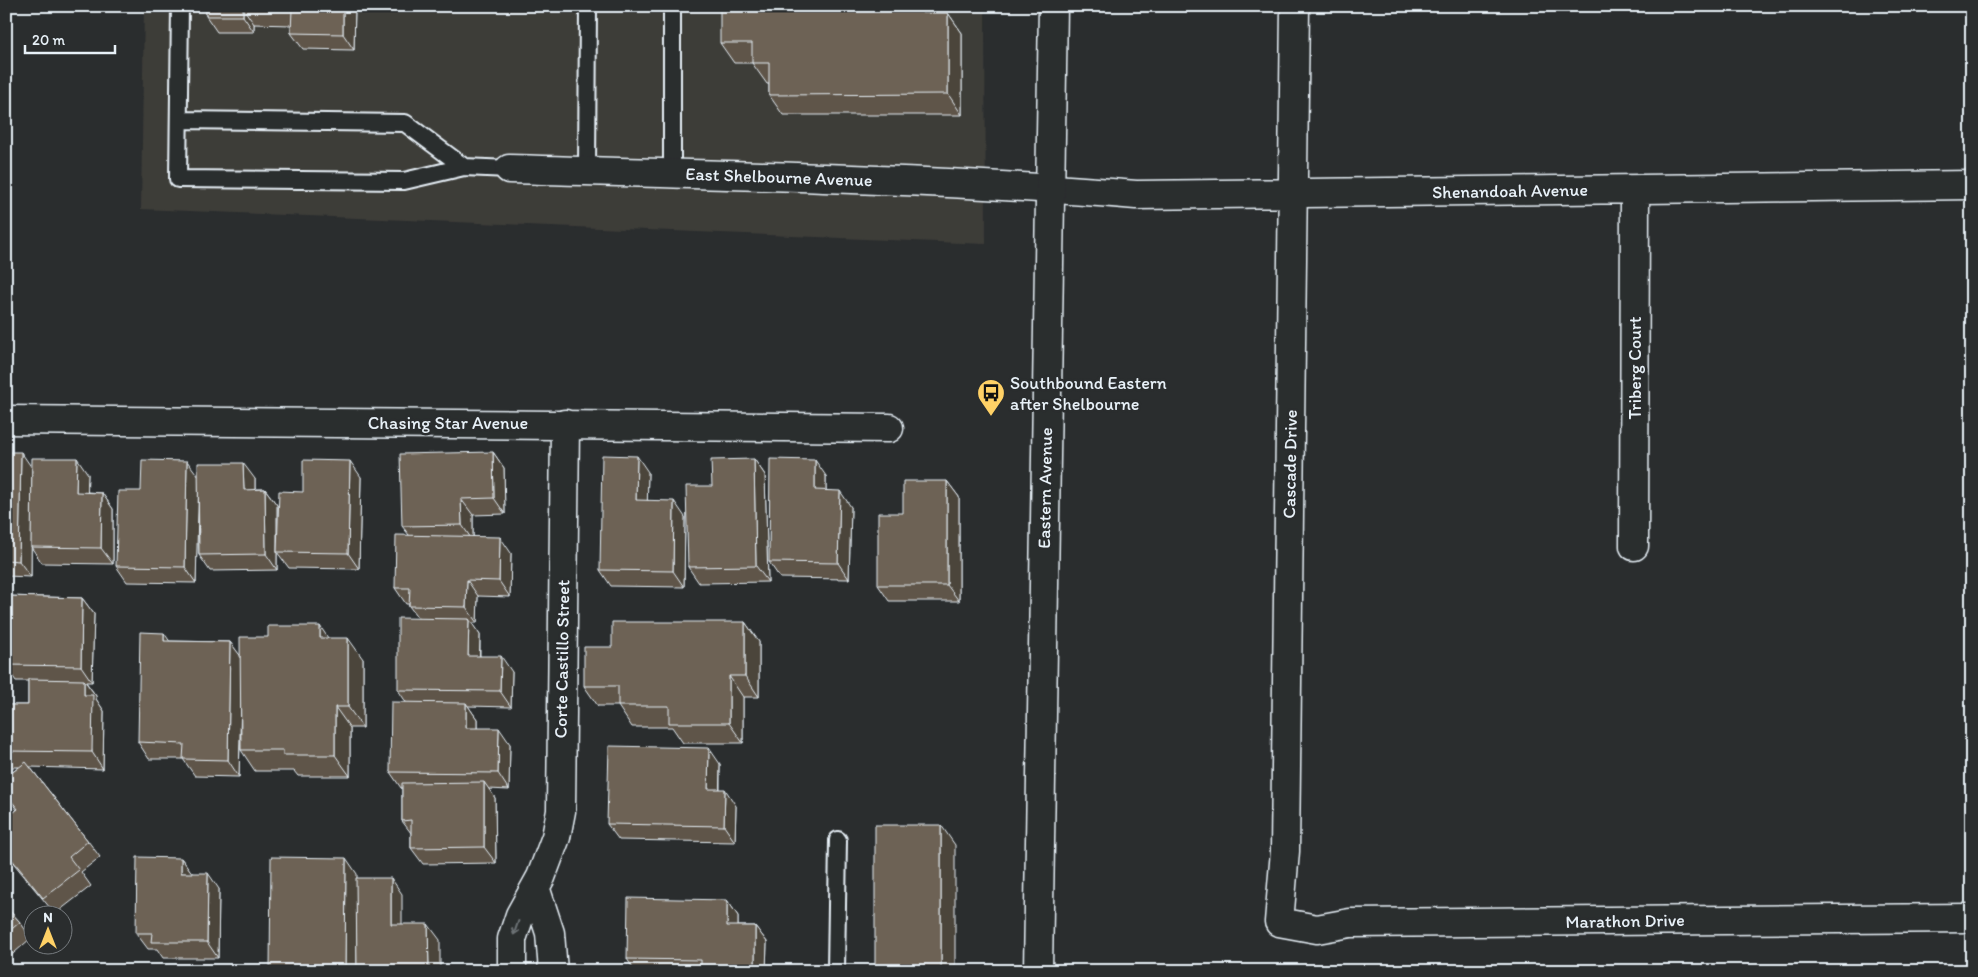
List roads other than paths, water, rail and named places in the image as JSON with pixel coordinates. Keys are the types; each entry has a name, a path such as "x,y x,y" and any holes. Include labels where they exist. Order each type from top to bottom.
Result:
{"street":[{"name":"Eastern Avenue","path":"1038,971 1052,6"},
{"name":"Cascade Drive","path":"1279,922 1285,852 1296,6"},
{"name":"East Shelbourne Avenue","path":"509,168 672,172 1050,188"},
{"name":"Shenandoah Avenue","path":"1050,188 1136,195 1972,185"},
{"name":"Triberg Court","path":"1634,546 1635,190"},
{"name":"Chasing Star Avenue","path":"6,420 889,428"},
{"name":"Corte Castillo Street","path":"512,971 512,939 520,915 536,890 556,837 561,810 565,424"},
{"path":"536,890 550,933 553,971"},
{"name":"Marathon Drive","path":"1279,922 1317,929 1350,923 1972,918"}],"lane":[{"path":"180,6 178,179 404,181 464,167 509,168"},
{"path":"587,171 588,6"},
{"path":"672,6 672,172"},
{"path":"179,120 405,123 464,167"},
{"path":"836,971 838,840"}],"place":[{"name":"Southbound Eastern after Shelbourne","path":"991,417"}]}
